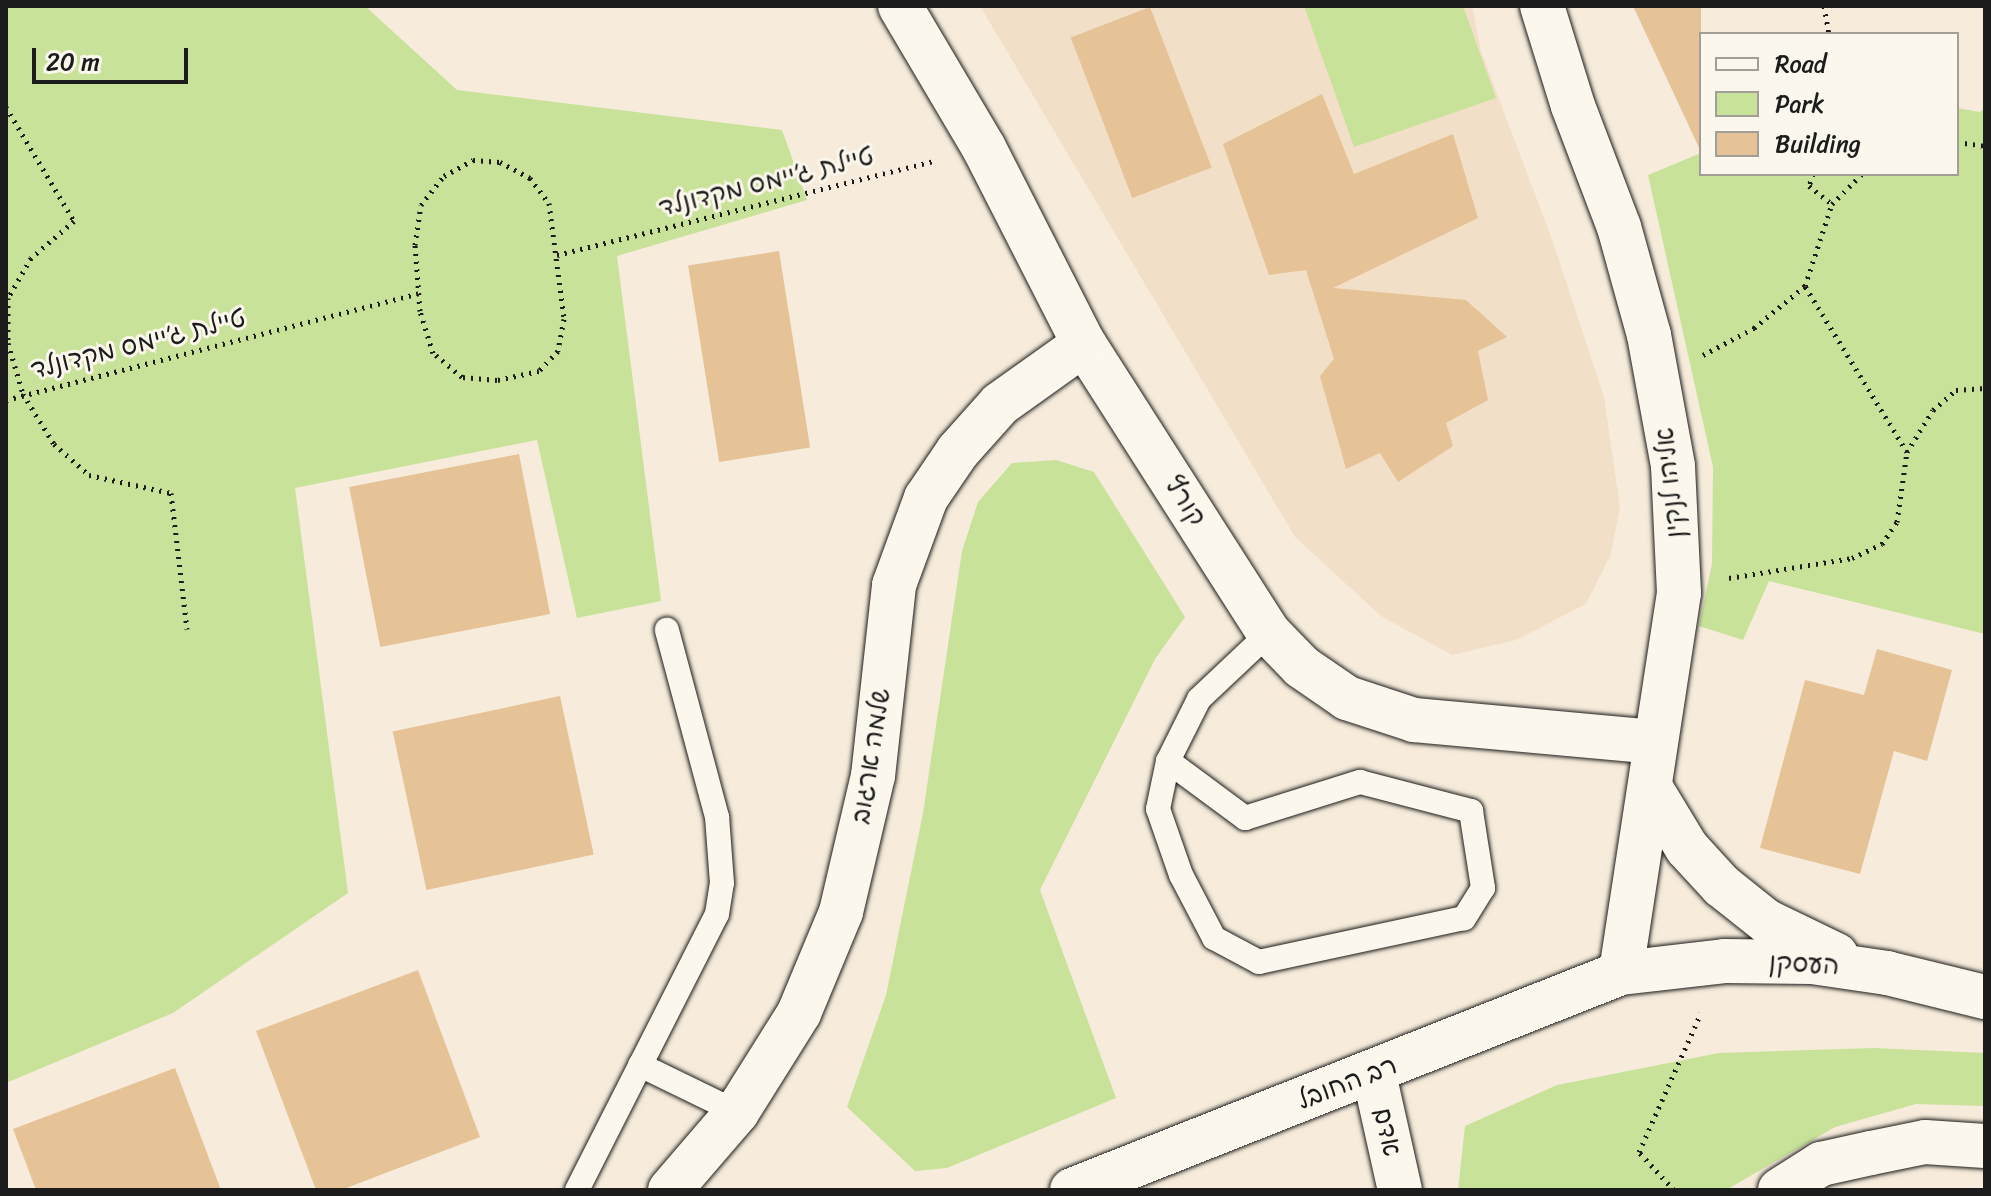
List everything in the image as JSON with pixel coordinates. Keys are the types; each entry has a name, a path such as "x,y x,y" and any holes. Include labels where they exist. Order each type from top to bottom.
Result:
{"street":[{"name":"קורץ","path":"900,6 984,148 1084,344 1269,633 1302,667 1347,698 1414,720 1654,742"},
{"name":"אליהו לנקין","path":"1542,6 1619,227 1657,381 1673,466 1679,593 1621,973"},
{"name":"שלמה ארגוב","path":"670,1190 737,1112 799,1013 841,912 873,776 894,585 926,498 958,451 1000,404 1084,344"},
{"path":"1650,787 1687,848 1722,886 1766,921 1807,943 1887,973"},
{"name":"העסקן","path":"1621,973 1724,961 1812,962 1887,973 1985,997"},
{"name":"רב החובל","path":"1072,1190 1374,1074 1621,973"},
{"name":"אדם","path":"1374,1074 1400,1190"},
{"path":"1780,1190 1821,1164 1871,1153 1925,1142 1985,1146"}],"lane":[{"path":"577,1190 717,914 722,883 717,817 667,630"},
{"path":"1168,761 1245,818 1360,782 1471,811 1483,888 1464,918 1259,962 1214,938 1181,875 1158,809 1168,761 1199,699 1269,633"},
{"path":"640,1065 737,1112"}],"path":[{"path":"1824,6 1829,32"},
{"path":"6,107 74,221 31,258 8,298 8,343 23,394 54,444 89,475 171,493 187,629"},
{"path":"1959,142 1985,146"},
{"name":"טיילת ג׳יימס מקדונלד","path":"557,255 984,148"},
{"path":"473,160 500,162 530,178 549,203 557,255 564,319 558,351 539,371 497,380 462,377 433,353 419,293 415,245 421,205 444,176 473,160"},
{"path":"1812,176 1809,186 1832,204"},
{"path":"1657,381 1754,328 1805,286 1832,204 1860,176"},
{"path":"1805,286 1907,452"},
{"name":"טיילת ג׳יימס מקדונלד","path":"6,400 419,293"},
{"path":"1679,593 1739,575 1852,558 1882,544 1897,522 1907,452 1933,410 1956,390 1985,388"},
{"path":"1674,1190 1639,1152 1724,961"}],"shaded area":[{"path":"980,6 1472,6 1481,51 1553,242 1604,397 1620,507 1611,554 1586,604 1516,640 1452,655 1381,616 1295,537"}],"green space":[{"path":"6,6 365,6 457,90 782,130 807,200 617,256 661,601 577,618 537,440 295,488 348,893 173,1013 6,1083"},
{"path":"1304,6 1463,6 1496,98 1354,147"},
{"path":"1959,108 1980,112 1985,108 1985,634 1769,581 1743,640 1699,626 1712,564 1713,467 1648,175 1699,154 1699,176 1959,176"},
{"path":"1056,460 1094,472 1185,617 1155,659 1040,890 1116,1098 947,1168 915,1171 847,1107 886,995 923,813 962,551 978,502 1012,463"},
{"path":"1874,1048 1985,1053 1985,1106 1916,1104 1835,1127 1726,1190 1458,1190 1465,1126 1557,1085 1719,1053"}],"building":[{"path":"1633,6 1701,6 1699,148"},
{"path":"1150,7 1212,168 1132,198 1071,37"},
{"path":"1322,94 1354,174 1453,134 1478,218 1333,288 1466,300 1507,337 1478,351 1488,400 1446,423 1453,446 1398,482 1380,453 1346,469 1320,376 1334,359 1306,270 1269,275 1223,144"},
{"path":"779,251 810,448 719,462 688,265"},
{"path":"519,454 550,614 380,647 349,487"},
{"path":"1877,649 1952,670 1927,761 1894,751 1860,874 1760,848 1805,680 1864,695"},
{"path":"560,696 594,854 426,890 393,732"},
{"path":"418,970 480,1137 341,1190 316,1190 256,1031"},
{"path":"175,1068 221,1190 36,1190 13,1129"}]}
